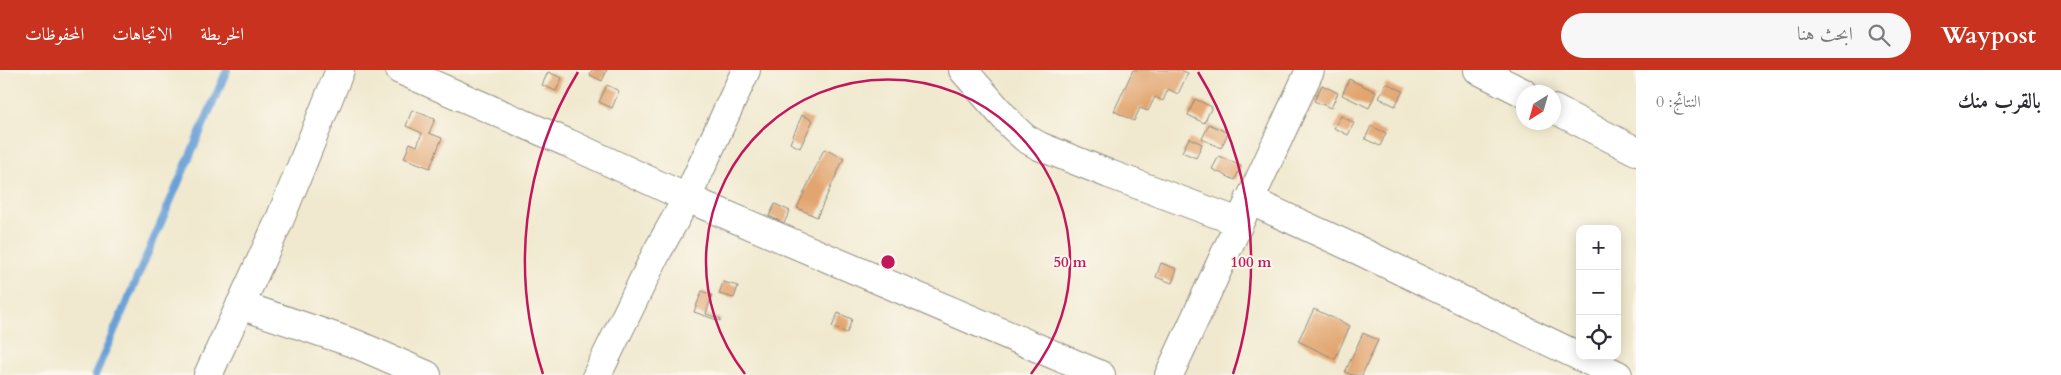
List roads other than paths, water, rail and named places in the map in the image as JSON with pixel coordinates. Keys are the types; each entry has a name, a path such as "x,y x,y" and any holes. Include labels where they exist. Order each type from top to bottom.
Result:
{"street":[{"path":"208,375 280,219 340,70"},
{"path":"400,70 568,143 687,198 1102,375"},
{"path":"597,375 657,252 687,198 746,70"},
{"path":"962,70 1013,127 1025,138 1039,146 1109,174 1244,211 1360,251 1618,375"},
{"path":"1168,375 1310,70"},
{"path":"1478,70 1516,89"},
{"path":"1561,113 1636,151"},
{"path":"240,305 356,344 427,375"}],"waterway":[{"path":"95,375 227,70"}]}
